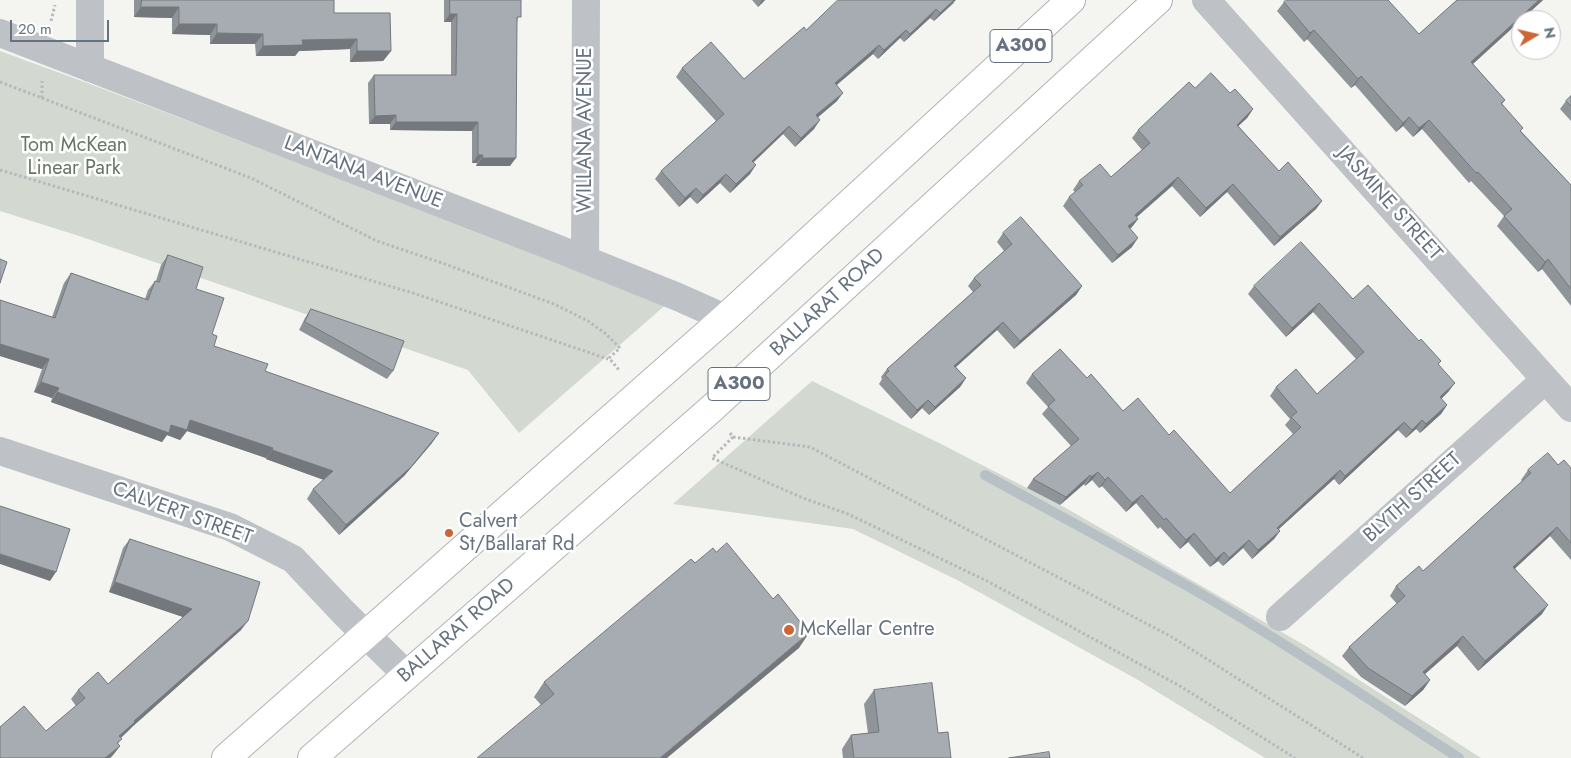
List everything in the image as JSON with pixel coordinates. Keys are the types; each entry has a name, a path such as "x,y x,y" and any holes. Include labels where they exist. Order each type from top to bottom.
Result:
{"highway":[{"name":"A300","path":"226,758 725,318 1071,0"},
{"name":"BALLARAT ROAD","path":"312,758 710,410 1158,0"}],"street":[{"path":"90,0 90,68"},
{"name":"WILLANA AVENUE","path":"586,0 586,260"},
{"name":"JASMINE STREET","path":"1206,0 1571,408"},
{"name":"LANTANA AVENUE","path":"0,32 586,260 725,318"},
{"name":"BLYTH STREET","path":"1280,617 1546,380"},
{"name":"CALVERT STREET","path":"0,451 194,514 238,531 293,559 407,675"}],"path":[{"path":"0,82 251,178 377,241 544,301 588,320 606,333 620,348 609,358 639,393"},
{"path":"0,170 413,293 608,359"},
{"path":"710,410 733,437 810,448 1172,637 1363,758"},
{"path":"733,437 712,458 804,498 848,514 989,582 1180,686 1295,758"}],"green space":[{"name":"Tom McKean Linear Park","path":"0,51 669,302 519,433 468,370 79,236 0,211"},
{"path":"812,381 1064,507 1306,646 1481,758 1265,758 1138,680 959,581 853,529 673,504"}],"building":[{"path":"142,0 334,0 334,13 390,13 391,51 357,51 357,39 302,40 303,45 263,46 263,34 217,33 217,24 179,24 179,7 141,7"},
{"path":"450,0 521,0 521,17 517,17 516,158 482,158 483,155 478,155 478,122 396,122 396,115 375,116 374,75 456,75 457,14 450,14"},
{"path":"838,0 954,0 940,13 936,9 910,34 906,30 884,50 879,45 835,83 843,93 816,115 820,120 801,138 789,126 752,161 756,165 736,184 726,174 703,195 696,188 685,198 661,171 724,114 682,68 711,42 744,79 804,27 806,30"},
{"path":"1286,0 1388,0 1419,34 1457,0 1539,0 1528,10 1511,10 1511,26 1471,62 1505,100 1501,103 1523,128 1520,131 1571,185 1571,289 1548,259 1545,262 1504,216 1512,209 1478,172 1476,173 1429,120 1419,128 1409,117 1403,123 1361,76 1358,79 1314,30 1310,33 1284,2"},
{"path":"1211,73 1230,93 1235,89 1253,109 1237,125 1279,171 1288,162 1322,201 1280,237 1233,184 1206,208 1178,177 1135,215 1138,219 1128,226 1138,238 1118,255 1069,197 1083,185 1079,181 1100,164 1111,177 1150,143 1138,130 1189,82 1195,88"},
{"path":"1571,96 1571,106 1566,101"},
{"path":"1021,217 1082,286 1020,341 1003,322 954,366 966,378 935,407 928,400 917,410 885,375 889,371 887,369 981,285 974,278 1012,244 1003,233"},
{"path":"1301,242 1353,299 1368,285 1419,341 1421,339 1441,361 1438,364 1455,383 1440,397 1447,405 1426,424 1422,420 1412,430 1404,422 1345,476 1340,470 1277,528 1280,531 1258,550 1249,540 1229,558 1224,552 1216,559 1194,533 1186,540 1166,518 1164,520 1142,495 1132,503 1108,477 1105,480 1098,472 1091,477 1090,475 1066,497 1033,479 1079,439 1048,406 1055,400 1032,374 1060,349 1087,378 1091,374 1123,411 1138,398 1169,435 1174,430 1230,493 1301,427 1291,417 1297,412 1276,387 1296,369 1317,394 1364,352 1319,303 1292,328 1254,286"},
{"path":"168,255 203,267 196,289 224,298 212,334 217,336 214,346 268,364 265,371 439,433 411,467 346,525 313,489 333,471 272,450 273,448 190,420 187,430 171,425 169,433 57,392 59,388 41,382 49,359 0,344 0,300 55,318 71,273 148,300 155,281 159,282"},
{"path":"0,259 7,262 0,283"},
{"path":"311,309 404,341 393,371 305,322"},
{"path":"1548,453 1558,465 1564,460 1571,468 1571,543 1557,527 1513,567 1548,605 1485,661 1463,636 1423,672 1430,680 1412,696 1368,668 1349,647 1405,596 1396,586 1419,566 1423,571 1531,473 1528,470"},
{"path":"0,506 70,529 56,572 0,554"},
{"path":"130,539 260,582 248,621 134,721 119,736 122,739 117,743 120,746 105,758 0,758 0,727 24,706 46,731 85,698 78,690 98,672 108,684 192,609 115,582"},
{"path":"727,543 773,599 778,594 809,633 660,758 477,758 554,694 544,682 691,559 695,563 713,548 716,552"},
{"path":"932,683 938,733 948,732 951,758 854,758 851,735 879,732 874,690"},
{"path":"1049,752 1050,758 1009,758"}],"waterway":[{"path":"985,475 1242,618 1459,758"}],"place":[{"name":"Calvert St/Ballarat Rd","path":"449,533"},
{"name":"McKellar Centre","path":"789,630"}]}
